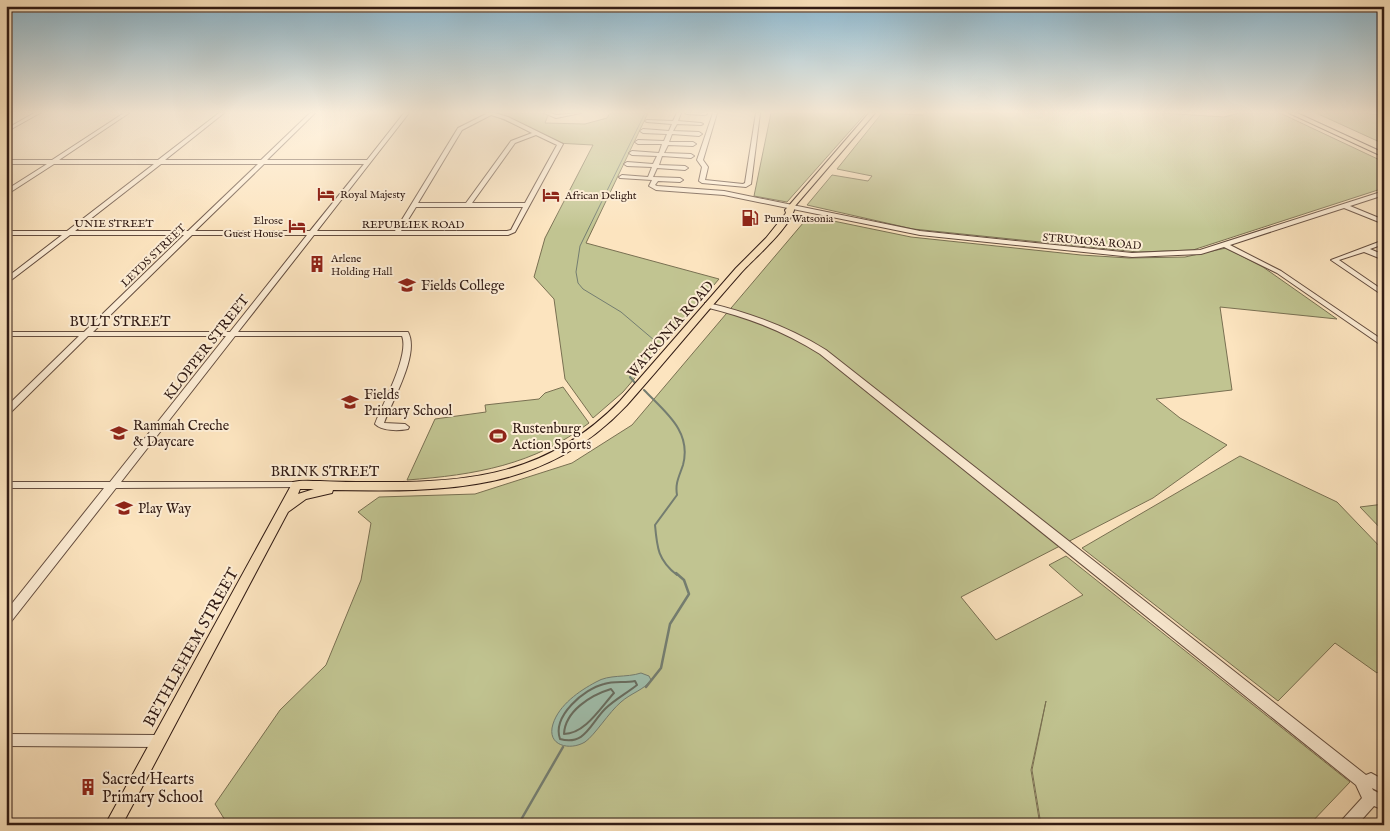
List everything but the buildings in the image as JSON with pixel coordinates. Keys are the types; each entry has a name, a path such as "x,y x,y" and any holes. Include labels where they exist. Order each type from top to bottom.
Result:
{"main road":[{"name":"WATSONIA ROAD","path":"622,406 708,305 739,270 748,263 792,212 792,208 839,152"},
{"name":"BRINK STREET","path":"297,486 471,482 517,470 571,447 603,424 622,406"},
{"name":"BETHLEHEM STREET","path":"113,825 297,486"},
{"path":"282,514 297,500 308,494 356,486"}],"street":[{"path":"6,193 69,152"},
{"path":"6,282 173,152"},
{"name":"LEYDS STREET","path":"6,412 273,152"},
{"name":"KLOPPER STREET","path":"6,620 375,152"},
{"path":"396,234 447,152"},
{"path":"468,205 506,152"},
{"path":"513,231 558,152"},
{"path":"703,152 700,160 705,167 702,181 741,186 748,184 753,152"},
{"path":"632,153 691,156"},
{"path":"660,154 652,186 657,188 724,192 792,208"},
{"path":"6,162 367,162"},
{"path":"627,164 685,168"},
{"path":"622,177 680,180"},
{"name":"STRUMOSA ROAD","path":"792,208 920,233 1132,255 1189,253 1224,244 1384,193"},
{"path":"415,205 527,205"},
{"path":"1344,206 1384,222"},
{"name":"REPUBLIEK ROAD","path":"312,234 506,234 513,231"},
{"name":"UNIE STREET","path":"6,233 312,234"},
{"path":"1384,242 1334,262 1384,294"},
{"path":"1224,244 1279,272 1384,346"},
{"path":"1363,249 1384,258"},
{"path":"708,305 739,312 778,326 823,352 1364,782 1365,791 1378,800 1347,825"},
{"name":"BULT STREET","path":"6,334 407,335 408,340 402,370 379,424 383,426 405,427"},
{"name":"BRINK STREET","path":"6,485 297,486"},
{"path":"6,740 158,741"},
{"path":"1364,782 1371,780 1383,785"}],"green space":[{"path":"590,152 630,152 586,243 719,279 623,392 593,418 565,379 554,299 534,277 545,238"},
{"path":"763,152 832,152 787,202 754,196"},
{"path":"851,152 1362,152 1384,162 1384,188 1193,250 1138,252 913,229 807,205 832,175 868,181 872,176 837,169"},
{"path":"809,216 911,237 1081,255 1129,258 1185,257 1226,248 1263,267 1337,319 1220,307 1232,390 1156,399 1180,418 1227,445 1153,498 961,597 996,640 1083,595 1049,565 1066,556 1350,782 1309,825 1041,825 1032,770 1046,701 1031,770 1040,825 228,825 215,804 280,710 326,665 361,580 371,523 358,512 379,497 475,494 572,463 632,425"},
{"name":"Rustenburg Action Sports","path":"563,387 589,423 568,437 547,449 503,465 456,475 407,480 435,419 486,412 485,405 539,399 545,393"},
{"path":"1240,456 1337,502 1384,551 1384,666 1377,673 1335,643 1278,701 1082,548"},
{"path":"1384,504 1384,532 1360,507"}],"water":[{"path":"641,673 649,676 651,680 616,706 585,742 579,745 566,746 556,742 552,731 556,717 577,694 601,680"}],"waterway":[{"path":"626,152 580,246 576,272 578,283 583,289 621,312 654,340 654,345 631,373 630,377"},
{"path":"630,377 635,383"},
{"path":"644,390 675,423 684,442 685,453 677,483 677,495 655,525 662,559 677,575"},
{"path":"646,687 661,668 670,624 689,594 684,580 676,573"},
{"path":"518,825 563,747"}],"place":[{"name":"Royal Majesty","path":"326,194"},
{"name":"African Delight","path":"551,195"},
{"name":"Puma Watsonia","path":"750,218"},
{"name":"Elrose Guest House","path":"297,226"},
{"name":"Arlene Holding Hall","path":"317,264"},
{"name":"Fields College","path":"407,285"},
{"name":"Fields Primary School","path":"350,402"},
{"name":"Rammah Creche & Daycare","path":"119,433"},
{"name":"Rustenburg Action Sports","path":"498,436"},
{"name":"Play Way","path":"124,508"},
{"name":"Sacred Hearts Primary School","path":"88,787"}]}
